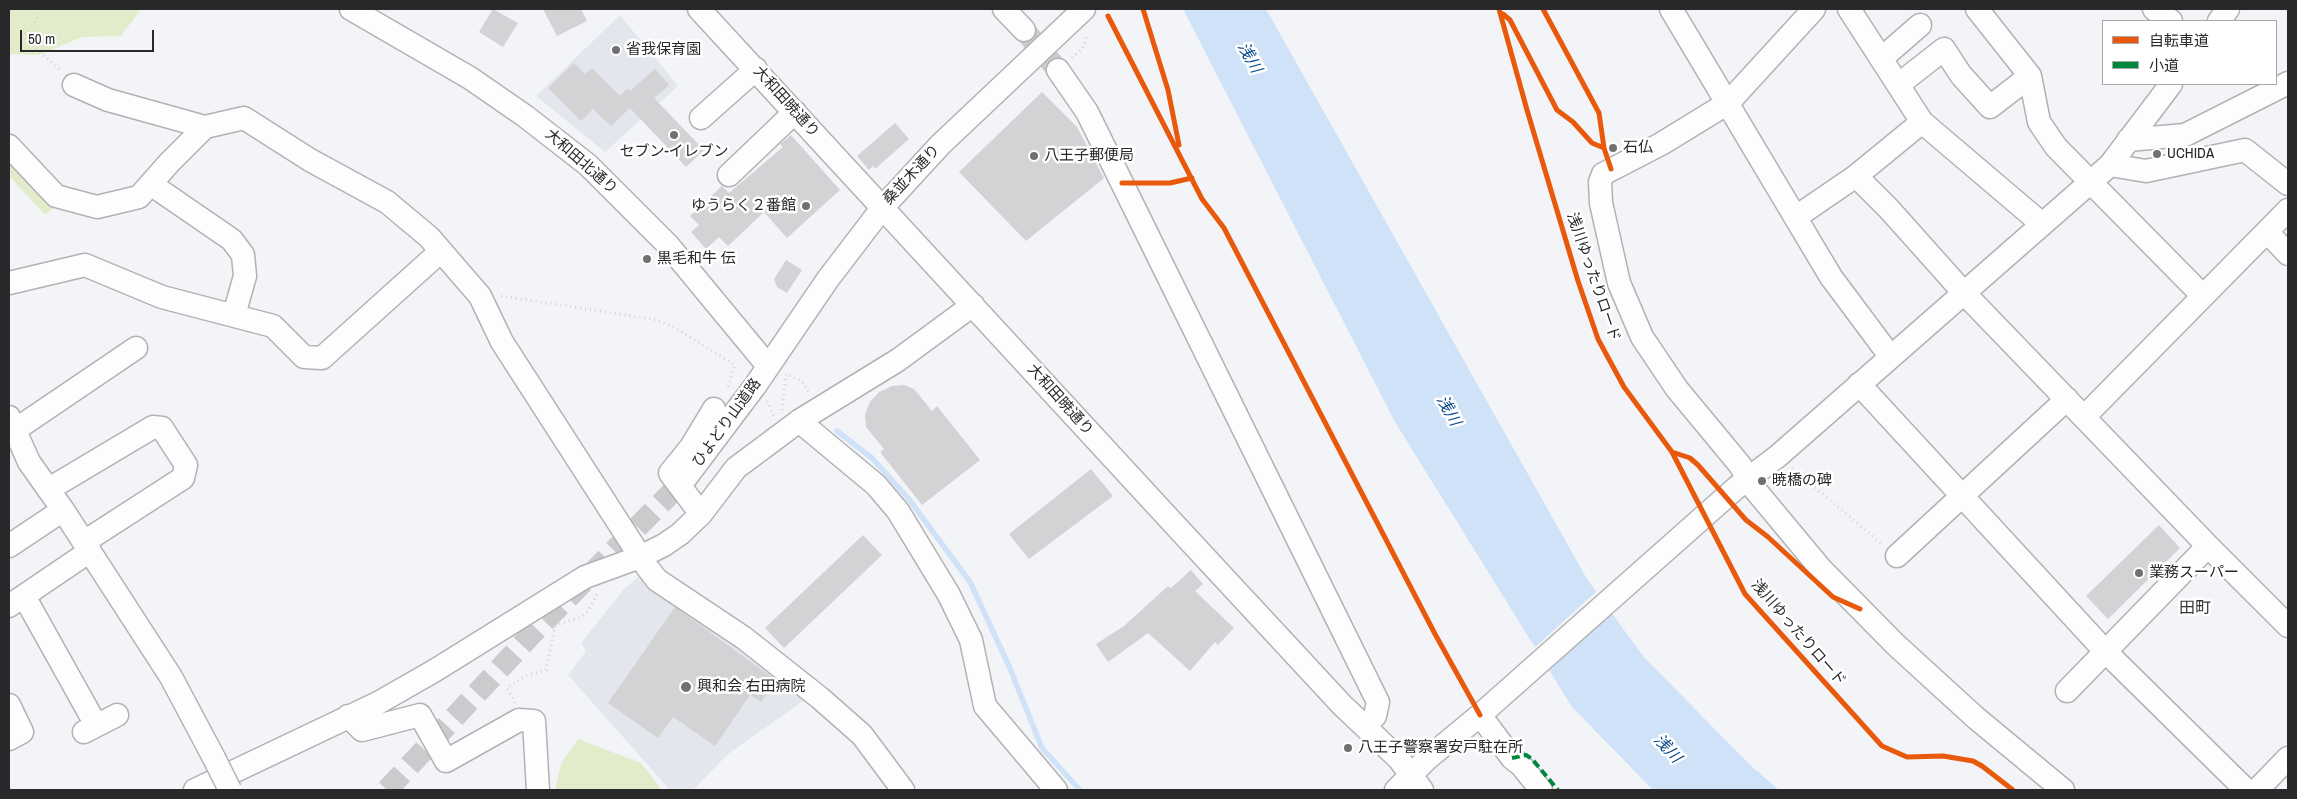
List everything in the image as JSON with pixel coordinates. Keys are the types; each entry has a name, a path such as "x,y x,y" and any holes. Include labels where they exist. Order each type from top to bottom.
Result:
{"street":[{"name":"大和田北通り","path":"350,9 470,78 525,116 588,165 668,245 777,370"},
{"name":"大和田暁通り","path":"699,9 1336,698 1366,726 1410,785"},
{"path":"1004,9 1024,30"},
{"name":"桑並木通り","path":"777,370 828,278 883,207 940,145 1084,9"},
{"path":"1672,9 1831,277 1890,356"},
{"path":"1814,9 1728,103 1661,144 1606,172 1601,178 1600,191 1605,224 1619,283 1633,321 1677,390 1740,465 1742,483 1872,621 1976,718 2063,790"},
{"path":"1849,9 1922,122 2042,224"},
{"path":"1977,9 2030,76 2039,122 2056,146 2089,182 2203,296"},
{"path":"2154,9 2170,20"},
{"path":"2220,20 2228,9"},
{"path":"1881,59 1920,24"},
{"path":"1898,85 1944,49 1961,75 1990,107 2030,76"},
{"path":"1062,67 1087,112 1378,702 1375,716 1366,726"},
{"path":"702,118 756,69"},
{"path":"2128,140 2186,135 2288,83"},
{"path":"1410,785 1427,759 1742,483 1778,456 2110,165 2171,85"},
{"path":"74,86 108,100 206,127 244,118 310,160 387,202 429,237 480,296 502,342 640,557 657,580 688,603 744,638 820,698 862,735 903,790"},
{"path":"729,175 795,112"},
{"path":"1796,217 1856,176 1922,122"},
{"path":"9,146 56,196 97,207 139,198 169,163 206,127"},
{"path":"2110,165 2146,171 2245,150 2288,184"},
{"path":"1856,176 1889,209 1964,293 2208,546 2288,626"},
{"path":"152,185 232,240 244,255 245,276 234,315"},
{"path":"2084,417 2288,210"},
{"path":"2268,232 2288,254"},
{"path":"9,284 85,264 162,297 273,326 304,357 322,358 441,251"},
{"path":"195,790 348,716 434,671 585,577 640,557 672,540 701,514 736,468 798,418 898,360 973,305"},
{"path":"136,348 12,423 29,462 63,510 171,677 230,790"},
{"name":"ひよどり山道路","path":"685,479 777,370"},
{"path":"1859,384 2105,651 2246,790"},
{"path":"1897,556 2067,399"},
{"path":"701,514 670,473 691,447 714,409"},
{"path":"798,418 876,485 898,511 949,595 971,640 986,706 1056,790"},
{"path":"49,489 153,427 162,428 186,465 184,478 87,547 17,601 90,728 117,715"},
{"path":"9,546 63,510"},
{"path":"2067,690 2208,546"},
{"path":"9,705 22,732 9,739"},
{"path":"1485,710 1512,758 1521,765 1541,790"},
{"path":"348,716 362,730 420,715 446,761 519,720 534,721 538,790"},
{"path":"2257,790 2288,758"}],"path":[{"path":"32,9 37,18 31,29 21,34 51,60 74,86"},
{"path":"1062,67 1083,48 1086,37"},
{"path":"480,296 498,296 652,319 672,326 735,365"},
{"path":"766,399 798,418 802,381 777,370"},
{"path":"1778,456 1897,556"},
{"path":"524,720 507,688 525,676 546,670 555,626 581,617 588,611 601,588"}],"shaded area":[{"name":"省我保育園","path":"620,15 678,86 605,152 536,96"},
{"name":"興和会 右田病院","path":"639,576 649,587 699,618 806,699 728,754 693,790 670,790 568,675 586,651 581,643 624,589"}],"green space":[{"path":"9,9 141,9 121,36 82,37 39,55 9,54"},
{"path":"9,146 64,199 45,215 9,176"},
{"path":"578,739 641,763 662,790 555,790 561,764"}],"water":[{"name":"浅川","path":"1183,9 1266,9 1587,579 1643,656 1749,764 1779,790 1653,790 1572,707 1395,422"}],"pier":[{"path":"1598,590 1612,609 1546,669 1533,649"}],"building":[{"path":"493,9 518,23 503,47 479,32"},
{"path":"543,9 581,9 587,21 557,36"},
{"path":"574,63 585,74 592,68 620,96 628,88 630,91 655,69 669,85 654,98 704,150 686,167 630,108 611,126 593,109 581,121 548,88"},
{"path":"1042,92 1077,127 1104,178 1026,241 959,172"},
{"path":"895,123 909,139 875,169 873,166 869,170 857,156"},
{"path":"791,135 840,190 787,238 764,212 728,246 719,237 706,249 691,232 699,225 690,216 722,186 729,193 783,147 780,144"},
{"path":"786,260 802,270 787,293 777,287 774,279"},
{"path":"904,385 914,389 932,411 937,406 980,460 922,505 880,452 884,449 866,427 865,414 870,402 879,392 892,386"},
{"path":"1091,469 1113,496 1029,559 1009,534"},
{"path":"2159,525 2180,548 2108,619 2086,596"},
{"path":"863,535 882,555 784,648 765,628"},
{"path":"1191,570 1203,584 1195,591 1234,628 1218,645 1215,642 1190,671 1148,633 1108,662 1096,644 1124,626 1168,586 1171,588"},
{"path":"675,607 776,680 761,702 750,695 715,746 673,717 658,738 608,703"}],"waterway":[{"path":"837,431 872,458 908,498 970,582 1009,666 1042,748 1080,790"}],"tunnel":[{"path":"1024,30 1058,70"},
{"path":"387,790 530,636 685,479"}],"marked path":[{"path":"1512,758 1526,755 1532,759 1558,790"}],"cycle path":[{"path":"1143,9 1168,90 1179,145"},
{"name":"浅川ゆったりロード","path":"1499,9 1578,281 1598,339 1624,387 1672,452 1745,594 1882,746 1907,757 1943,756 1973,761 2013,790"},
{"path":"1543,9 1599,113 1604,148 1611,169"},
{"path":"1503,14 1510,20 1557,110 1573,122 1592,143 1604,148"},
{"path":"1108,16 1202,199 1224,228 1435,634 1480,715"},
{"path":"1122,183 1170,183 1192,178"},
{"path":"1672,452 1690,458 1698,465 1746,520 1768,537 1833,597 1860,609"}],"place":[{"name":"省我保育園","path":"616,50"},
{"name":"セブン-イレブン","path":"674,135"},
{"name":"石仏","path":"1613,148"},
{"name":"UCHIDA","path":"2157,154"},
{"name":"八王子郵便局","path":"1034,156"},
{"name":"ゆうらく２番館","path":"806,206"},
{"name":"黒毛和牛 伝","path":"647,259"},
{"name":"暁橋の碑","path":"1762,481"},
{"name":"業務スーパー","path":"2139,573"},
{"name":"興和会 右田病院","path":"686,687"},
{"name":"八王子警察署安戸駐在所","path":"1348,748"}],"district":[{"name":"田町","path":"2195,609"}]}
